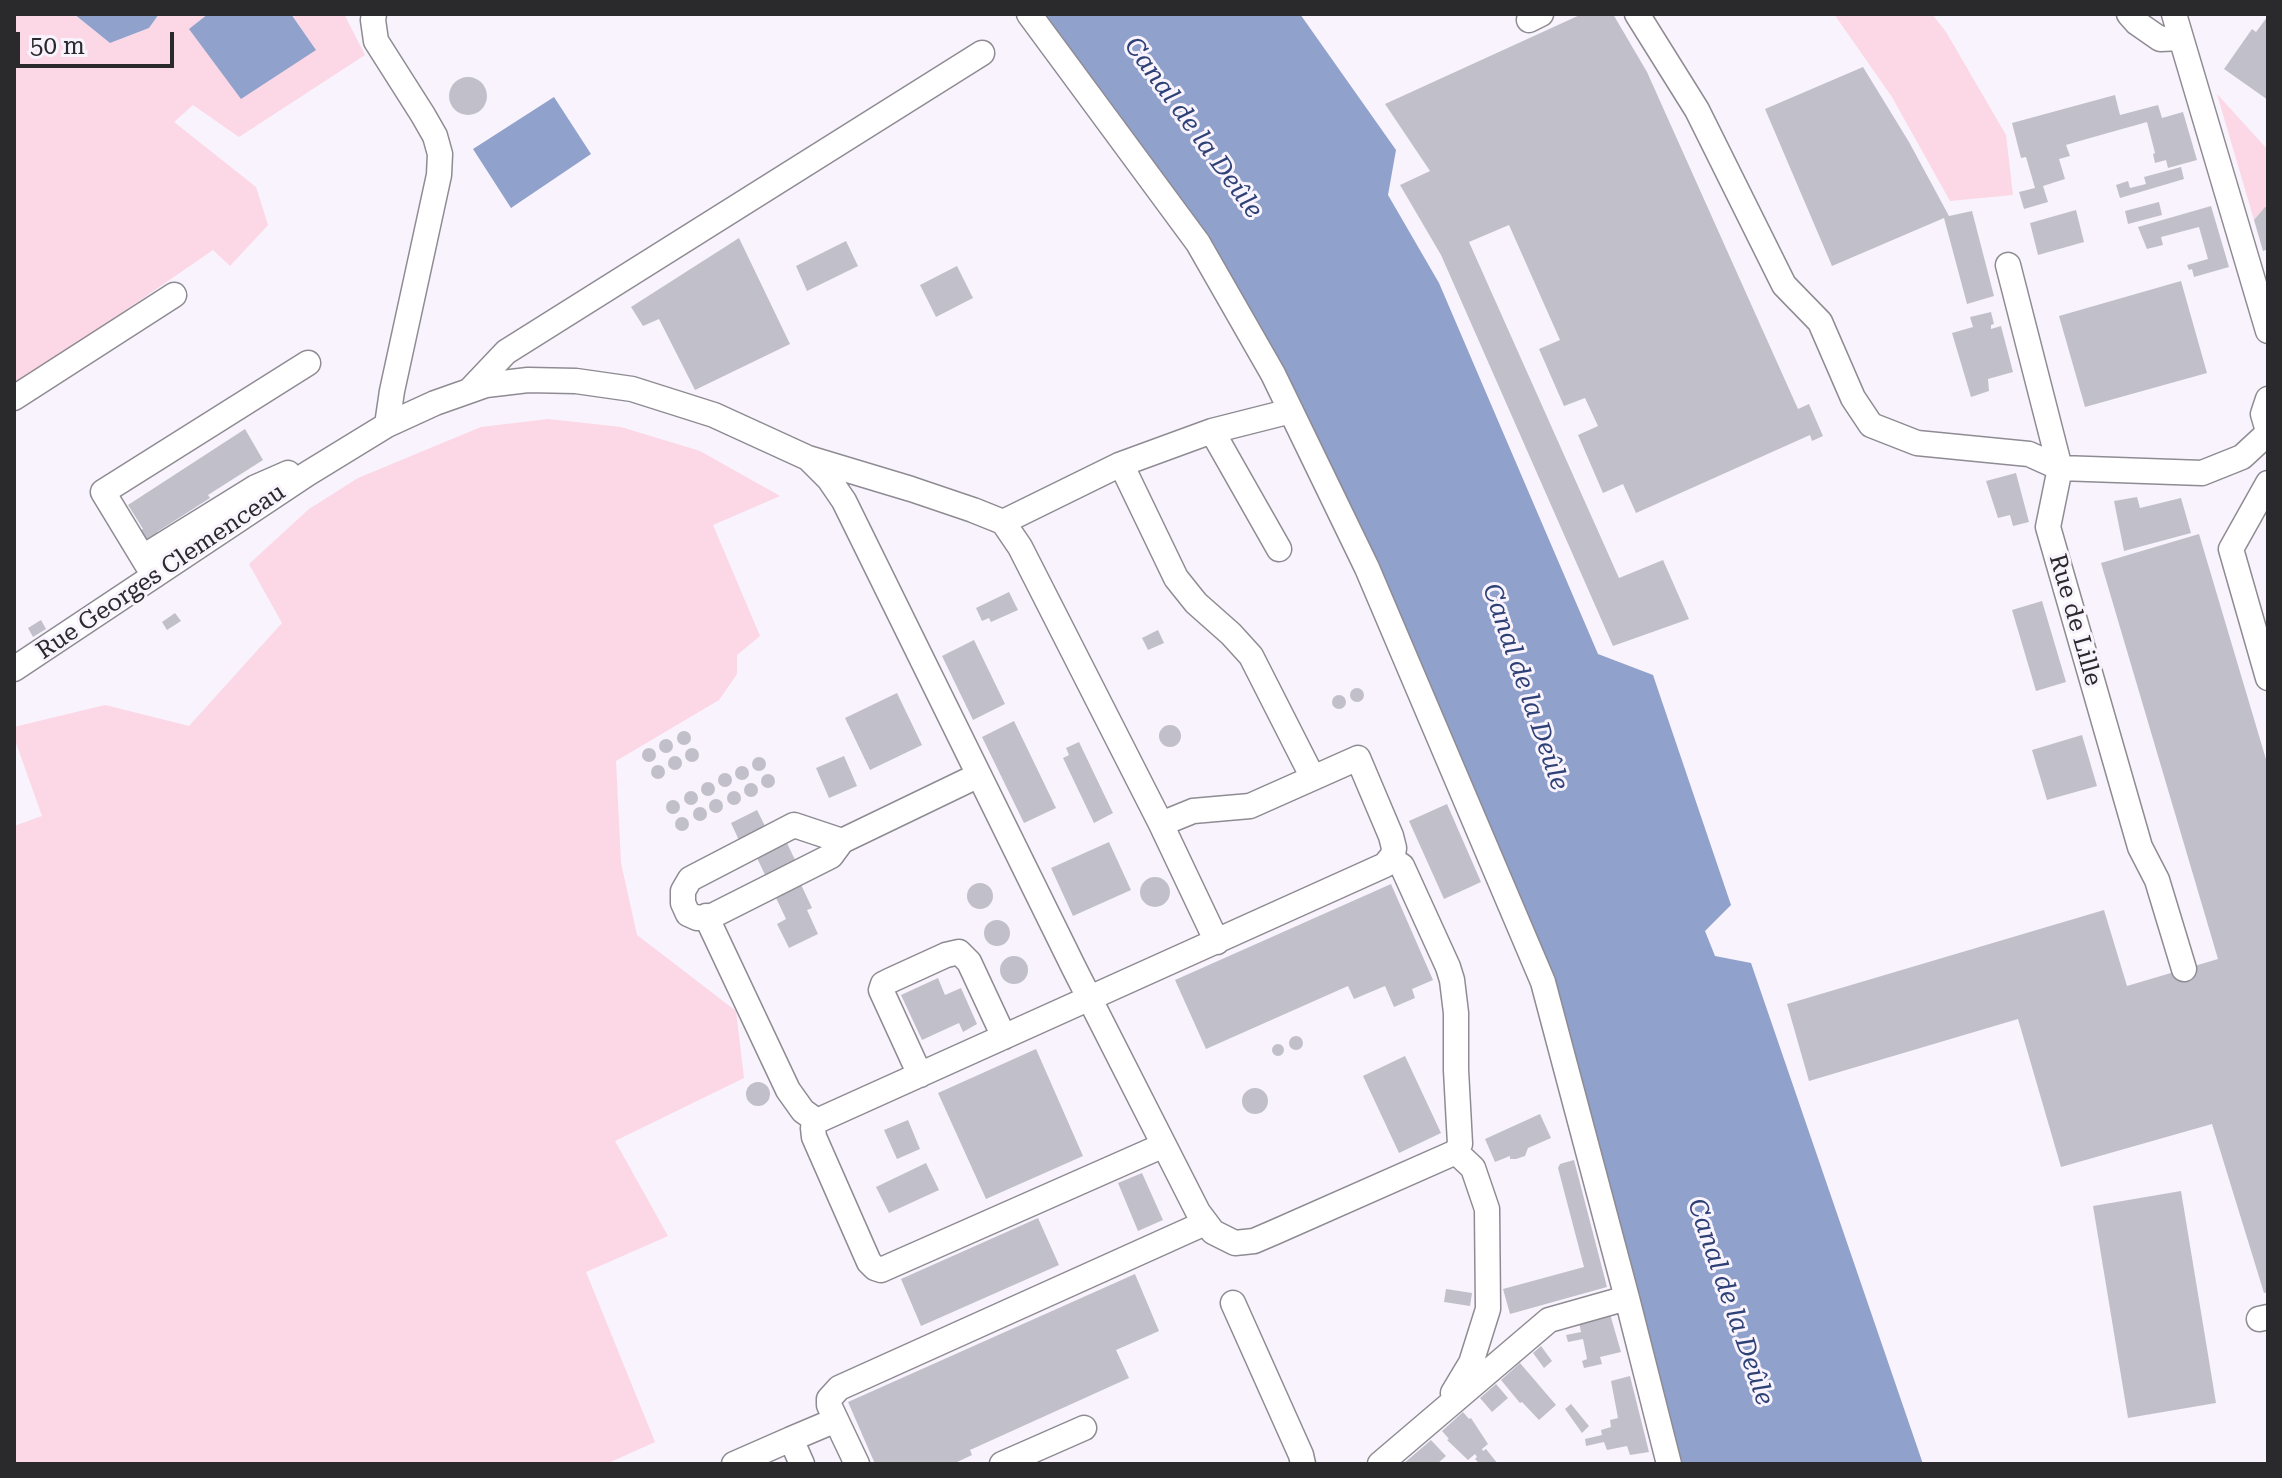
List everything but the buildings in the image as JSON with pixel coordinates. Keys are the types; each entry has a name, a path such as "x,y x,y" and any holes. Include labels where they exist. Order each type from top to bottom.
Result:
{"street":[{"path":"374,14 376,41 435,136 440,154 439,175 387,425"},
{"path":"1029,14 1198,243 1273,374 1367,568 1543,982 1669,1464"},
{"path":"1637,14 1697,110 1784,285 1820,322 1853,398 1871,425 1917,443 2029,454 2060,468 2202,473 2242,457 2268,432 2263,414 2268,399"},
{"path":"2129,14 2160,39 2181,38"},
{"path":"2174,14 2268,331"},
{"path":"470,390 506,352 982,53"},
{"name":"Rue de Lille","path":"2008,265 2060,468 2048,527 2140,847 2157,880 2184,969"},
{"path":"14,398 174,295"},
{"path":"308,363 103,492 149,567 256,487 336,457 387,425 435,403 486,385 528,380 576,381 632,389 714,415 808,458 948,501 1003,522 1020,547 1161,824 1217,942"},
{"path":"1003,522 1119,465 1212,431 1291,411"},
{"path":"1212,431 1279,549"},
{"name":"Rue Georges Clemenceau","path":"18,659 149,567 336,457"},
{"path":"808,458 829,479 844,501 1090,999 1205,1223 1213,1232 1235,1243 1254,1241 1456,1152 1460,1144 1452,980 1402,866 1391,859"},
{"path":"1124,470 1176,578 1196,603 1251,656 1313,778"},
{"path":"2268,483 2231,549 2268,678"},
{"path":"1161,824 1193,811 1250,806 1358,758 1394,848 1391,859 1385,865 817,1121 813,1128 814,1137 869,1262 881,1270 1164,1145"},
{"path":"842,841 794,825 690,879 683,891 683,903 688,914 697,918 712,916 831,856 842,841 979,775"},
{"path":"706,916 788,1090 803,1111 817,1121"},
{"path":"920,1075 881,990 883,984 946,955 959,952 969,962 1004,1037"},
{"path":"1443,1411 1471,1363 1488,1309 1487,1209 1473,1168 1456,1152"},
{"path":"857,1464 829,1405 829,1399 839,1388 1205,1223"},
{"path":"1380,1464 1549,1320 1627,1298"},
{"path":"1233,1303 1303,1464"},
{"path":"734,1464 836,1420"},
{"path":"1002,1464 1084,1428"},
{"path":"791,1439 802,1464"}],"shaded area":[{"path":"14,14 74,14 110,43 149,28 159,14 208,14 190,29 316,50 291,14 344,14 365,55 239,137 193,105 174,122 256,187 268,225 230,266 213,250 14,387"},
{"path":"1834,14 1932,14 1946,32 2006,135 2013,195 1950,201 1892,97"},
{"path":"2217,94 2268,150 2268,208 2254,220"},
{"path":"548,419 621,427 700,451 780,496 713,525 760,636 737,655 737,674 719,700 616,761 621,863 637,935 736,1011 744,1078 615,1141 668,1236 586,1272 655,1442 606,1464 14,1464 14,826 42,816 14,737 14,727 105,705 189,726 282,623 249,564 309,509 358,478 481,427"}],"water":[{"path":"74,14 159,14 149,28 110,43"},
{"path":"208,14 291,14 316,50 241,99 189,29"},
{"name":"Canal de la Deûle","path":"1040,14 1300,14 1396,150 1388,195 1439,283 1598,654 1653,675 1731,905 1705,931 1715,956 1751,963 1923,1464 1682,1464 1551,976 1282,369"},
{"path":"554,97 591,154 511,208 473,149"}]}
